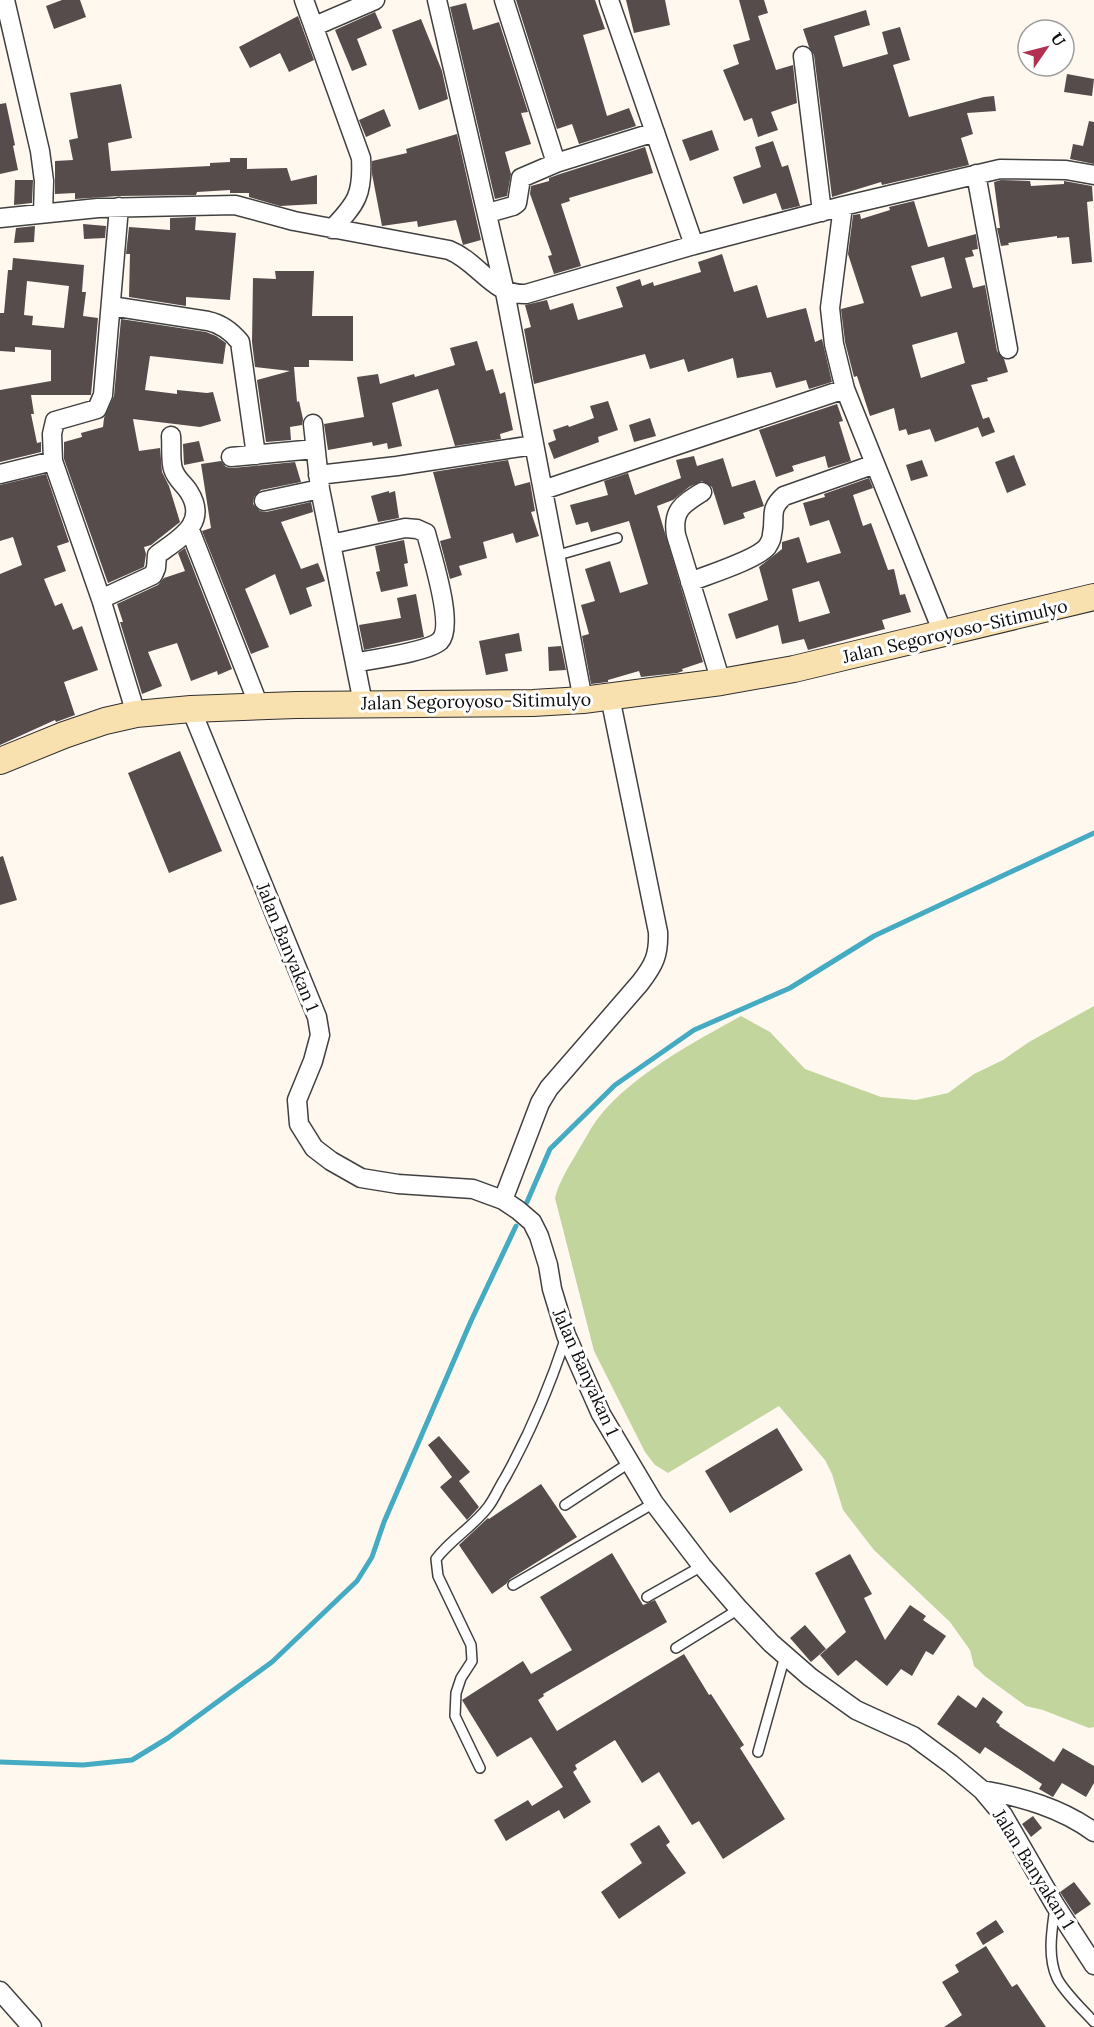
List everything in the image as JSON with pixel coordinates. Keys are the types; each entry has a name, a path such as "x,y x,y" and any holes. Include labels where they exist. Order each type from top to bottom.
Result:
{"main road":[{"name":"Jalan Segoroyoso-Sitimulyo","path":"0,761 64,735 105,721 136,714 191,709 363,703 532,703 610,697 721,682 794,669 1094,597"}],"street":[{"path":"304,0 361,158 363,180 353,207 332,228"},
{"path":"315,27 375,0"},
{"path":"437,0 505,292 583,700"},
{"path":"504,0 556,163"},
{"path":"609,0 694,245"},
{"path":"12,2 40,151 44,181 43,213"},
{"path":"803,56 822,212"},
{"path":"488,213 517,203 521,178 556,163 655,132"},
{"path":"0,218 119,207 235,205 284,219 449,250 466,259 505,292 526,294 694,245 976,174 1000,169 1066,170 1094,175"},
{"path":"976,174 1008,349"},
{"path":"843,206 830,308 834,344 845,389 943,633"},
{"path":"119,207 104,395 96,409 55,421 52,434 53,461 101,599 136,714"},
{"path":"111,306 208,321 231,331 240,342 256,455"},
{"path":"543,490 845,389"},
{"path":"313,424 319,482 363,703"},
{"path":"101,599 153,575 157,555 190,530 195,518 194,502 188,490 178,480 173,468 171,435"},
{"path":"264,501 319,482 397,466 534,445"},
{"path":"231,457 315,449"},
{"path":"0,474 53,461"},
{"path":"690,582 746,560 766,548 772,536 772,513 776,502 784,496 875,465"},
{"path":"702,492 684,503 677,513 674,524 721,682"},
{"path":"331,544 405,528 417,529 426,533 444,606 446,630 440,641 419,650 355,663"},
{"path":"190,530 259,706"},
{"path":"503,1200 540,1103 549,1088 640,983 652,967 658,949 658,932 610,697"},
{"name":"Jalan Banyakan 1","path":"191,709 317,1017 320,1035 313,1061 297,1100 299,1124 314,1148 331,1161 361,1178 398,1184 472,1189 503,1200 518,1209 532,1222 548,1265 552,1289 566,1335 601,1414 654,1503 739,1610 785,1656 856,1710 913,1736 982,1790 1003,1815 1055,1905 1094,1965"},
{"path":"982,1790 1015,1796 1052,1808 1094,1832"},
{"path":"0,1991 32,2027"}],"lane":[{"path":"555,555 617,538"},
{"path":"480,1768 455,1716 456,1693 461,1678 472,1661 471,1645 438,1576 436,1559 445,1547 463,1534 488,1507 518,1455 550,1386 566,1335"},
{"path":"565,1505 629,1463"},
{"path":"513,1585 654,1503"},
{"path":"647,1597 702,1566"},
{"path":"676,1648 739,1610"},
{"path":"758,1752 785,1656"},
{"path":"1055,1905 1051,1941 1052,1961 1058,1979 1094,2022"}],"green space":[{"path":"1094,1006 1094,1727 1089,1728 1043,1710 1026,1706 974,1666 970,1650 950,1622 874,1550 843,1510 832,1474 825,1460 779,1406 668,1473 655,1465 645,1452 594,1351 555,1198 566,1172 591,1129 599,1117 628,1087 665,1060 741,1016 770,1032 805,1069 881,1097 916,1100 948,1093 974,1074 1003,1060 1029,1042"}],"building":[{"path":"62,0 80,0 86,17 54,29 46,6"},
{"path":"516,0 595,0 605,29 583,35 607,116 629,108 636,126 579,144 572,124 557,129"},
{"path":"626,0 665,0 670,25 634,33"},
{"path":"739,0 764,0 768,13 758,16 776,70 793,65 797,103 771,112 778,130 758,137 752,118 744,121 723,70 739,64 733,45 750,40"},
{"path":"466,3 473,30 499,22 528,112 521,113 531,144 505,152 511,174 507,196 495,199 450,7"},
{"path":"866,10 870,25 834,36 843,67 888,54 882,32 900,27 910,60 893,65 909,117 994,96 996,111 967,113 973,134 961,138 969,165 882,185 881,182 832,197 814,55 803,29"},
{"path":"375,12 382,28 357,39 367,65 352,71 335,30"},
{"path":"298,16 314,60 289,72 280,53 250,68 239,47"},
{"path":"421,19 442,71 448,99 419,110 392,30"},
{"path":"1076,76 1094,79 1092,96 1064,92 1066,78 1076,78"},
{"path":"121,84 132,138 108,143 111,171 210,166 210,163 230,162 230,158 247,158 247,169 287,168 291,181 317,175 317,204 280,206 249,197 249,193 230,193 230,190 197,192 196,195 75,199 75,193 55,194 55,161 73,160 69,140 78,138 70,93"},
{"path":"6,103 18,170 0,174 0,104"},
{"path":"384,109 391,126 366,137 359,120"},
{"path":"1089,121 1094,122 1094,164 1070,159 1073,144 1083,146"},
{"path":"712,130 719,150 690,161 682,140"},
{"path":"457,134 481,240 463,245 456,220 418,227 417,221 382,226 372,174 372,161 407,153 406,149"},
{"path":"773,141 782,167 788,165 800,206 782,210 776,193 743,204 733,177 761,167 755,147"},
{"path":"645,147 653,173 569,198 570,201 561,204 581,266 554,274 548,256 552,255 530,194 531,186 549,181 549,178 560,174"},
{"path":"15,180 33,180 32,203 14,205"},
{"path":"1001,180 1030,181 1031,186 1064,184 1064,181 1092,186 1093,201 1087,202 1092,262 1072,264 1069,237 1057,238 1057,236 1001,246 997,228 1000,228 994,182"},
{"path":"914,201 928,247 976,234 978,249 972,250 974,256 965,258 973,288 985,285 997,351 1004,359 1008,372 987,378 988,381 971,385 983,419 989,417 995,432 982,437 978,427 935,442 930,429 908,435 906,429 899,431 894,408 870,416 857,376 854,377 845,342 841,309 864,303 848,254 853,215 860,214 861,219 890,210 889,207","holes":["944,257 952,288 921,297 911,266","957,332 965,363 921,378 912,345"]},
{"path":"196,217 195,230 236,233 230,300 186,297 186,306 129,297 130,254 126,254 129,227 170,230 170,218"},
{"path":"83,224 106,226 105,238 84,239"},
{"path":"35,226 34,242 14,243 16,228"},
{"path":"722,254 734,292 757,285 767,318 806,308 815,342 822,339 832,382 809,389 806,380 776,388 771,372 737,378 733,358 688,372 684,359 650,369 645,354 534,384 524,329 531,327 525,305 547,300 550,310 573,303 578,320 623,307 616,287 640,279 642,286 653,282 654,286 701,272 698,262"},
{"path":"13,258 84,265 82,292 86,292 83,316 98,318 91,395 31,395 34,414 31,414 37,443 41,442 41,452 0,462 0,390 51,381 51,350 15,347 15,352 0,351 0,313 4,313 8,270 12,270","holes":["27,281 69,286 64,328 32,325 33,316 24,315"]},
{"path":"275,271 314,271 312,316 353,316 353,361 309,360 309,367 294,367 297,402 299,401 303,419 302,425 290,427 291,440 266,442 257,380 290,371 255,367 252,342 253,278 276,279"},
{"path":"121,319 206,332 226,343 223,364 150,356 145,390 177,394 177,390 213,392 221,421 200,427 133,419 139,451 160,448 162,472 169,486 180,522 151,545 144,547 146,554 144,567 108,583 64,459 64,442 82,437 81,433 103,427 104,418 114,396"},
{"path":"477,341 486,371 493,369 500,394 505,392 513,430 500,434 501,439 455,446 438,389 392,403 402,446 388,449 387,443 373,446 372,442 328,450 324,424 364,417 357,377 378,374 380,384 414,374 415,377 455,365 450,348"},
{"path":"608,401 618,430 598,437 599,442 554,459 548,443 556,440 553,430 594,418 590,406"},
{"path":"837,404 843,421 839,422 851,461 828,468 825,456 792,466 794,471 776,477 759,430"},
{"path":"650,418 656,436 634,442 629,425"},
{"path":"199,441 204,461 184,465 183,444"},
{"path":"1014,455 1026,485 1007,493 995,462"},
{"path":"694,456 697,466 723,458 732,487 755,480 764,506 743,513 745,518 724,525 712,487 702,481 689,487 673,500 657,506 703,662 677,673 641,677 639,671 608,680 608,682 591,684 582,636 589,634 581,605 595,601 585,569 610,561 620,593 648,584 629,521 591,532 588,522 576,525 570,505 608,495 604,481 628,473 635,495 681,478 676,460"},
{"path":"508,460 515,486 530,482 535,511 531,512 539,536 516,543 513,533 483,542 487,558 459,566 462,575 450,579 440,541 451,538 433,472"},
{"path":"922,460 928,476 911,481 906,465"},
{"path":"221,461 226,467 232,468 295,462 301,482 261,490 254,497 253,504 260,511 266,512 311,502 313,512 281,522 301,569 318,563 325,581 306,588 312,606 290,615 275,574 245,589 269,647 251,654 202,531 211,528 201,464"},
{"path":"46,474 69,542 57,546 66,571 44,579 55,606 62,603 73,630 82,626 98,670 64,682 75,715 56,722 55,720 0,745 0,574 22,565 13,537 0,541 0,485"},
{"path":"869,478 873,488 853,495 863,526 871,523 888,570 894,569 900,595 905,594 911,612 882,620 885,629 808,650 804,639 782,644 778,625 736,639 728,614 768,600 759,567 782,549 782,542 799,537 807,563 841,553 829,520 810,526 803,503 825,497 824,494","holes":["819,581 830,613 799,622 792,589"]},
{"path":"389,491 389,493 395,491 399,518 378,522 371,496"},
{"path":"404,540 408,563 404,564 408,586 381,592 376,572 380,571 375,546"},
{"path":"185,548 232,669 218,675 217,671 191,681 177,643 148,652 162,686 142,694 120,622 123,622 117,604 158,585 164,578 185,571 178,553"},
{"path":"416,594 424,637 364,650 359,625 401,618 397,598"},
{"path":"519,633 522,651 505,654 508,671 486,675 479,641"},
{"path":"561,646 566,670 549,671 548,647"},
{"path":"180,751 222,851 169,873 128,773"},
{"path":"3,856 17,900 0,905 0,857"},
{"path":"777,1428 803,1470 730,1513 705,1471"},
{"path":"439,1436 470,1472 459,1481 479,1507 467,1520 440,1487 452,1477 428,1445"},
{"path":"541,1484 577,1537 510,1579 492,1594 459,1545 488,1518"},
{"path":"612,1553 643,1605 655,1600 667,1622 543,1694 544,1696 538,1700 557,1731 684,1654 744,1745 740,1748 785,1819 723,1859 699,1821 692,1825 659,1772 642,1783 615,1740 575,1765 577,1769 573,1772 591,1802 564,1819 559,1810 506,1841 494,1820 528,1800 532,1806 563,1787 531,1737 497,1757 462,1700 523,1661 531,1674 572,1650 540,1597"},
{"path":"850,1554 872,1594 864,1598 885,1640 910,1605 926,1616 923,1620 946,1636 933,1655 926,1651 912,1676 901,1669 887,1686 856,1660 838,1676 820,1655 846,1632 815,1573"},
{"path":"805,1625 826,1649 811,1662 790,1638"},
{"path":"958,1695 976,1708 983,1697 1003,1712 996,1722 999,1726 1054,1762 1063,1748 1094,1766 1094,1783 1086,1797 1062,1783 1053,1797 1039,1789 1042,1784 985,1747 980,1754 937,1724"},
{"path":"1033,1816 1042,1828 1031,1837 1022,1824"},
{"path":"659,1825 670,1842 666,1845 686,1873 619,1919 601,1892 642,1863 630,1844"},
{"path":"1074,1882 1091,1904 1075,1915 1060,1892"},
{"path":"996,1920 1004,1932 983,1945 976,1933"},
{"path":"986,1946 1012,1987 1017,1984 1046,2027 944,2027 962,2015 942,1982 959,1972 955,1965"}],"waterway":[{"path":"527,1202 550,1149 615,1085 694,1030 790,988 874,936 1094,833"},
{"path":"0,1762 83,1765 132,1760 168,1738 272,1662 357,1581 372,1557 384,1522 471,1321 516,1226"}]}
